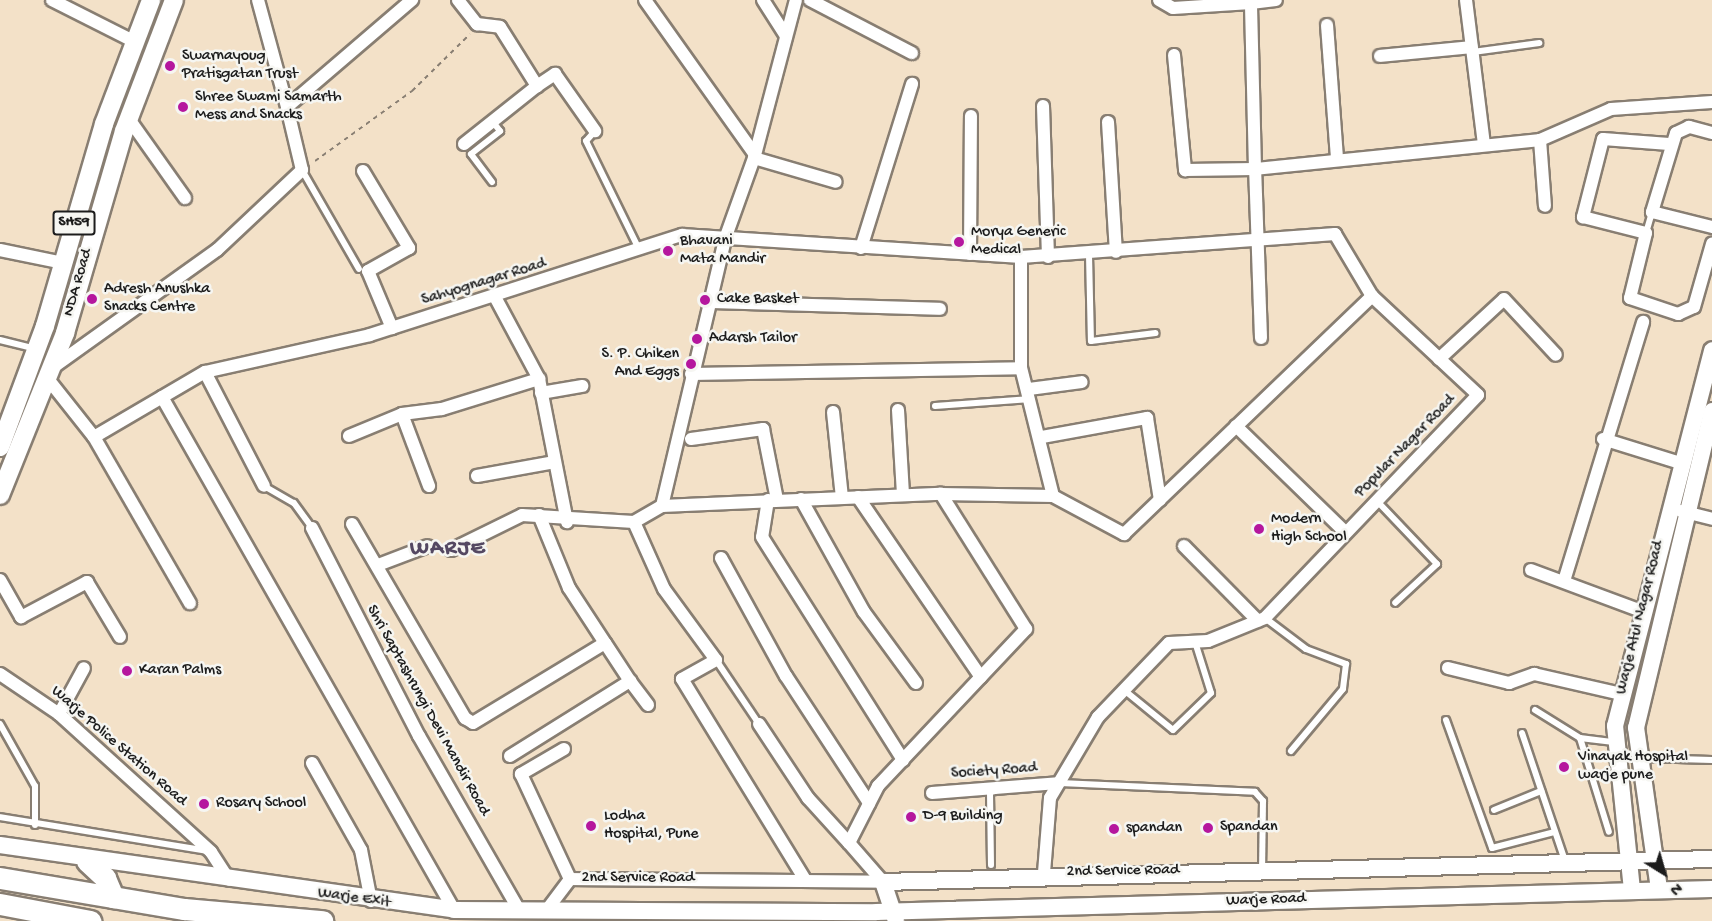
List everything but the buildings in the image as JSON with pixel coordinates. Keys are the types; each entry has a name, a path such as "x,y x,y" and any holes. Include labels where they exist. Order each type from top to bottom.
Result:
{"highway":[{"path":"87,861 105,878 113,897"},
{"path":"0,878 113,897 322,921"},
{"path":"0,904 90,921"}],"main road":[{"name":"NDA Road","path":"0,447 36,349 135,42 151,0"},
{"name":"NDA Road","path":"0,495 50,374 129,118 174,0"},
{"path":"29,368 50,374"}],"street":[{"path":"52,0 135,42"},
{"path":"190,603 94,437 50,374 217,250 303,170 258,0"},
{"path":"287,107 412,0"},
{"path":"458,0 480,26 500,27 537,86"},
{"path":"645,0 755,157 836,182"},
{"path":"763,0 786,36"},
{"path":"662,506 691,374 725,239 755,157 796,0"},
{"path":"810,0 912,54"},
{"path":"1160,0 1173,8 1224,2 1251,3 1276,0"},
{"path":"1466,0 1484,145"},
{"path":"1251,3 1261,338"},
{"path":"1327,25 1337,159"},
{"path":"1380,56 1472,50"},
{"path":"1173,55 1185,170 1255,169 1540,140 1611,109 1712,102"},
{"path":"464,144 555,74 595,131"},
{"path":"861,248 912,84"},
{"path":"1043,106 1048,257"},
{"path":"970,254 971,117"},
{"path":"129,118 185,198"},
{"path":"1108,122 1116,252"},
{"path":"1712,134 1683,128 1669,144 1652,212 1712,227"},
{"path":"1669,144 1610,137 1600,144 1583,217 1646,233 1630,298 1678,314 1694,307 1712,244"},
{"path":"1540,140 1545,206"},
{"path":"363,171 409,248 368,271 392,328"},
{"name":"Popular Nagar Road","path":"1044,873 1050,798 1098,717 1169,644 1195,642 1261,619 1478,395 1372,296 1335,234 1258,238"},
{"name":"Sahyognagar Road","path":"94,437 205,372 392,328 682,235 1021,257 1089,255 1258,238"},
{"path":"0,250 63,263"},
{"path":"1021,257 1021,368 1042,437 1053,496"},
{"path":"494,295 539,379 567,522"},
{"path":"451,550 522,515 540,515 567,522 634,522 662,506 941,494 1053,496 1124,534 1372,296"},
{"path":"1439,359 1504,299 1556,355"},
{"path":"709,302 940,309"},
{"path":"1564,581 1603,439 1643,322"},
{"name":"Warje Atul Nagar Road","path":"1632,890 1614,734 1621,694 1644,612 1680,463 1712,350"},
{"path":"691,374 1021,368"},
{"path":"205,372 264,486"},
{"path":"349,436 402,414 442,409 539,379"},
{"path":"1030,394 1082,382"},
{"path":"542,393 582,386"},
{"path":"162,397 454,910"},
{"path":"898,410 903,495"},
{"name":"Warje Atul Nagar Road","path":"1659,889 1636,728 1712,411"},
{"path":"833,412 842,497"},
{"path":"402,414 429,486"},
{"path":"1042,437 1147,418 1160,500"},
{"path":"1236,426 1346,533"},
{"path":"691,439 763,429 772,500 762,537 903,760"},
{"path":"1603,439 1680,463"},
{"path":"477,476 555,462"},
{"path":"849,843 869,803 903,760 1026,629 941,494"},
{"path":"858,497 981,677"},
{"path":"801,499 864,612 916,684"},
{"path":"1670,507 1712,519"},
{"path":"540,515 569,588 648,705"},
{"path":"634,522 664,589 716,660 682,679 805,880"},
{"path":"352,524 470,723 605,643"},
{"name":"Shri Saptashrungi Devi Mandir Road","path":"312,528 387,677 518,908"},
{"path":"378,565 428,546"},
{"path":"1184,546 1261,619"},
{"path":"721,558 786,676 869,803"},
{"path":"1531,570 1644,612"},
{"path":"0,580 21,617 87,582 120,637"},
{"path":"59,714 84,668"},
{"path":"1448,668 1509,683 1534,674 1621,694"},
{"name":"Warje Police Station Road","path":"0,674 59,714 211,852 230,881"},
{"path":"510,756 630,681"},
{"path":"759,724 808,798 849,843 884,888 895,916"},
{"path":"1614,734 1636,728"},
{"path":"564,749 521,774 570,879"},
{"path":"312,763 361,850 371,901"},
{"name":"Society Road","path":"932,793 1057,786"},
{"name":"Warje Exit","path":"0,845 87,861 371,901 454,910 549,908 819,916"},
{"name":"2nd Service Road","path":"549,908 570,879 805,880 884,888 1044,873 1712,859"},
{"path":"876,917 876,902 884,888"},
{"name":"Warje Road","path":"819,916 970,915 1659,889 1712,889"}],"lane":[{"path":"1472,50 1539,43"},
{"path":"492,182 471,154 500,131 493,122"},
{"path":"595,131 586,141 640,250"},
{"path":"303,170 359,269"},
{"path":"1646,233 1652,212"},
{"path":"1089,255 1091,341 1156,333"},
{"path":"0,340 36,349"},
{"path":"935,405 1030,394"},
{"path":"264,486 294,503 312,528"},
{"path":"1377,501 1437,564 1395,603"},
{"path":"1261,619 1306,650 1346,664 1343,690 1291,751"},
{"path":"1124,690 1173,730 1211,693 1195,642"},
{"path":"716,660 759,724"},
{"path":"1535,710 1580,738 1614,734"},
{"path":"1446,720 1492,848 1555,832"},
{"path":"0,724 35,786 35,825"},
{"path":"1522,733 1565,862"},
{"path":"1580,738 1610,832"},
{"path":"1641,758 1712,759"},
{"path":"991,865 990,792 1057,786 1235,787 1255,792 1263,801 1262,869"},
{"path":"1494,810 1541,791"},
{"path":"0,817 35,825 211,852"}],"path":[{"path":"303,170 412,91 480,26"}],"place":[{"name":"Swarnayoug Pratisgatan Trust","path":"170,66"},
{"name":"Shree Swami Samarth Mess and Snacks","path":"183,107"},
{"name":"Morya Generic Medical","path":"959,242"},
{"name":"Bhavani Mata Mandir","path":"668,251"},
{"name":"Adresh Anushka Snacks Centre","path":"92,299"},
{"name":"Cake Basket","path":"705,300"},
{"name":"Adarsh Tailor","path":"697,339"},
{"name":"S. P. Chiken And Eggs","path":"691,364"},
{"name":"Modern High School","path":"1259,529"},
{"name":"Karan Palms","path":"127,671"},
{"name":"Vinayak Hospital warje pune","path":"1564,767"},
{"name":"Rosary School","path":"204,804"},
{"name":"D-9 Building","path":"911,817"},
{"name":"Lodha Hospital, Pune","path":"591,826"},
{"name":"Spandan","path":"1208,828"},
{"name":"spandan","path":"1114,829"}],"district":[{"name":"WARJE","path":"448,550"}]}
